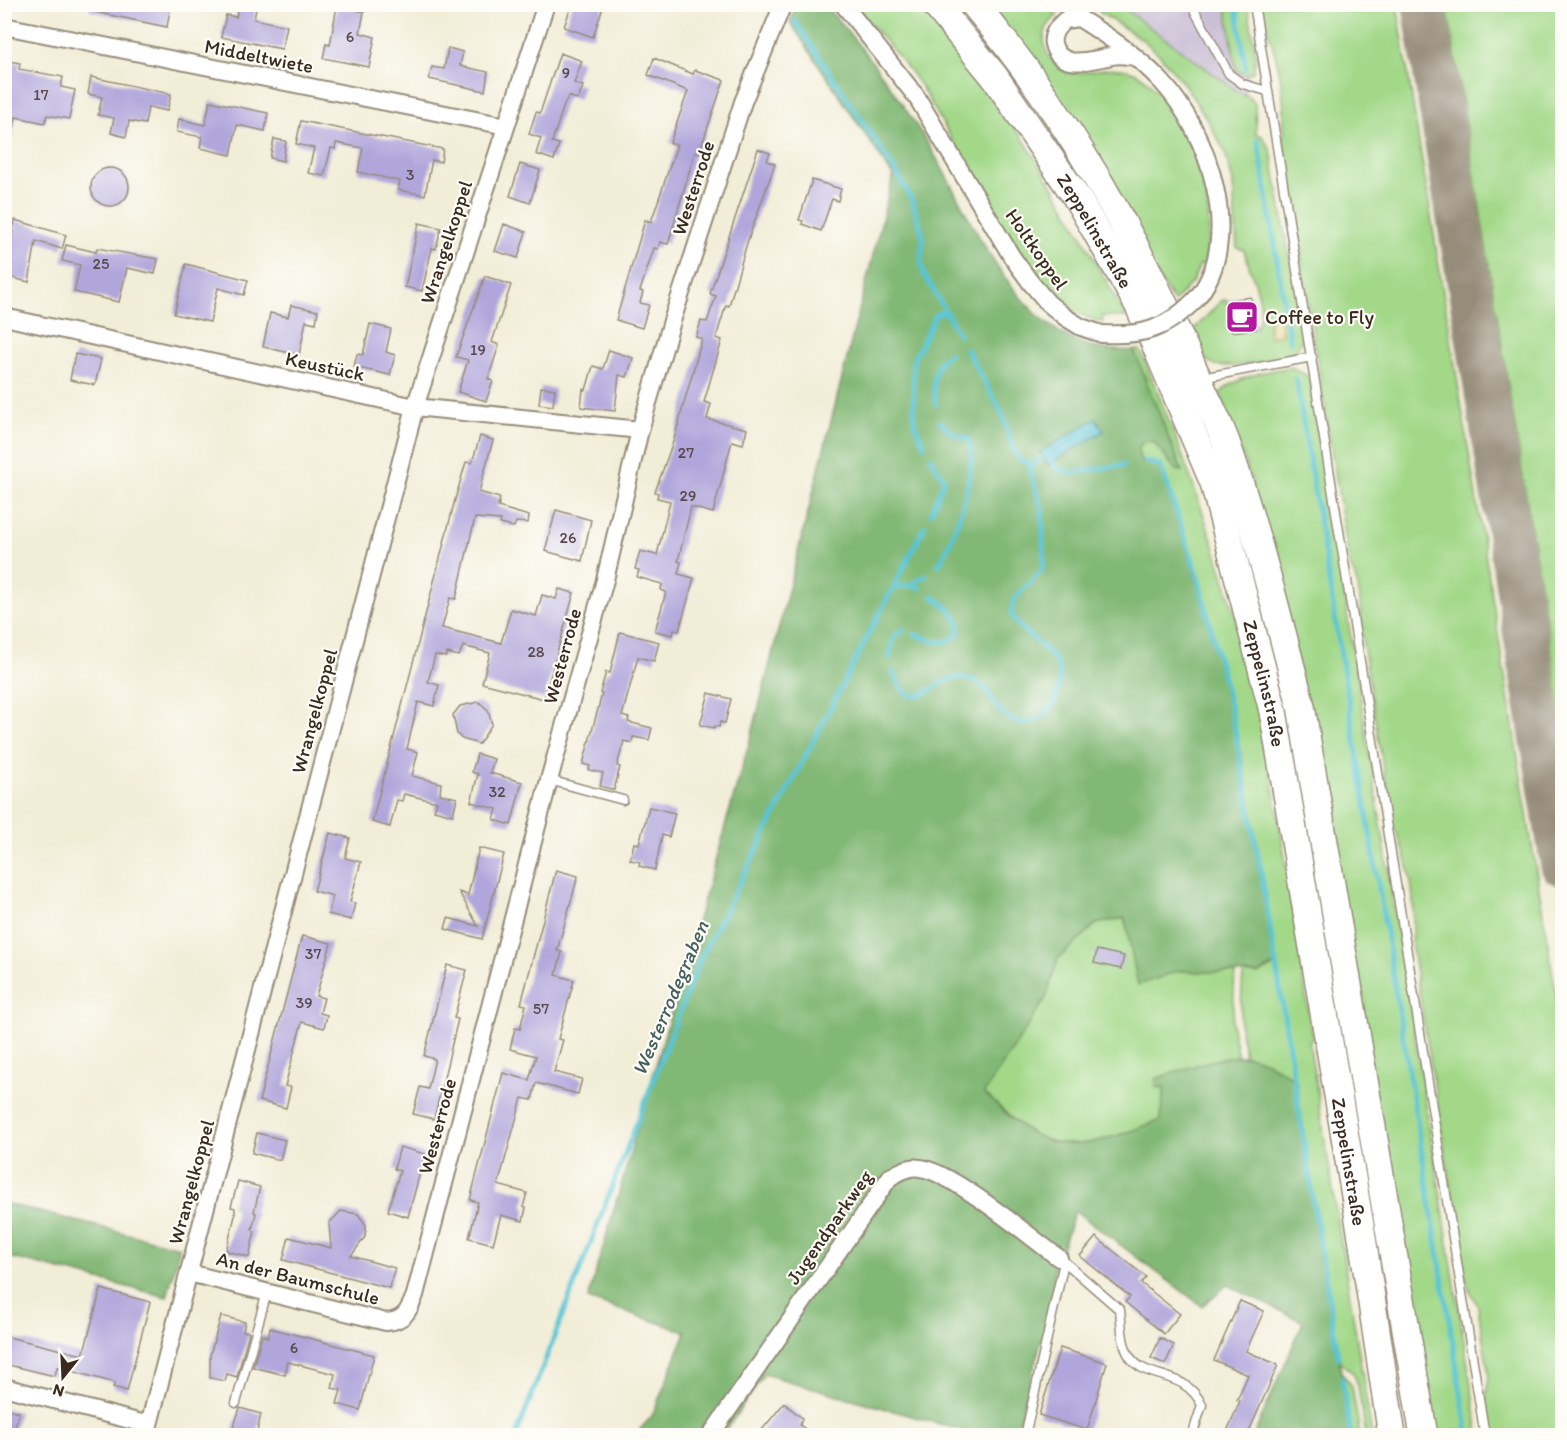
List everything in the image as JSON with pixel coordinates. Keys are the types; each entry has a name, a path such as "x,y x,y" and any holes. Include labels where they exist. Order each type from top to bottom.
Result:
{"highway":[{"name":"Zeppelinstraße","path":"935,4 994,76 1089,218 1139,306 1214,483 1273,711 1352,1178 1392,1436"},
{"name":"Zeppelinstraße","path":"974,4 1041,89 1086,157 1150,272 1228,447 1278,615 1300,706 1424,1436"}],"street":[{"name":"Wrangelkoppel","path":"147,1430 414,407 546,4"},
{"name":"Westerrode","path":"397,1322 408,1313 415,1295 549,780 605,580 640,430 672,321 743,102 783,4"},
{"name":"Holtkoppel","path":"843,4 916,96 1012,257 1030,283 1048,303 1081,327 1102,334 1122,335 1154,330 1165,326 1195,300 1204,290 1215,266 1220,236 1211,174 1201,145 1180,105 1164,84 1135,57 1079,18"},
{"path":"1079,18 1065,20 1054,34 1053,43 1057,52 1066,60 1077,63 1115,55 1135,57"},
{"name":"Middeltwiete","path":"4,26 506,126"},
{"name":"Keustück","path":"4,317 414,407 640,430"},
{"name":"Jugendparkweg","path":"710,1436 890,1177 919,1167 948,1178 1062,1260"},
{"name":"An der Baumschule","path":"189,1273 376,1320 397,1322"},
{"path":"4,1387 147,1430"}],"lane":[{"path":"1059,4 1079,18"},
{"path":"1191,4 1229,74 1243,84 1267,91"},
{"path":"1254,4 1485,1436"},
{"path":"1198,379 1312,357"},
{"path":"549,780 623,800"},
{"path":"1025,1436 1062,1260 1120,1311 1123,1339 1130,1357 1143,1367 1178,1380 1195,1390 1202,1405 1192,1436"},
{"path":"236,1403 267,1292"}],"shaded area":[{"path":"1119,5 1226,5 1236,70 1247,75 1245,97"}],"green space":[{"path":"797,5 824,5 866,54 928,144 984,245 1007,280 1032,310 1061,333 1095,347 1134,350 1182,471 1176,470 1153,441 1142,442 1138,451 1141,462 1152,461 1161,466 1224,676 1250,803 1276,964 1258,974 1178,971 1138,985 1125,918 1096,924 1058,959 1046,998 984,1093 1015,1121 1035,1135 1066,1144 1082,1144 1114,1137 1161,1120 1164,1087 1157,1088 1155,1079 1200,1064 1236,1056 1252,1057 1272,1065 1296,1080 1351,1435 1254,1435 1303,1322 1227,1285 1202,1306 1075,1211 1054,1272 1054,1295 1015,1435 962,1435 964,1431 764,1374 723,1435 635,1435 652,1416 686,1332 588,1299 753,730 893,176 790,22"},
{"path":"854,5 929,5 945,38 1022,137 1065,206 1126,317 1102,316 1103,322 1089,318 1051,294 1033,273 999,224 917,81"},
{"path":"986,5 1042,5 1058,15 1046,30 1044,38 1048,54 1059,68 1067,73 1115,68 1131,71 1150,83 1172,112 1194,153 1206,197 1209,220 1204,265 1200,264 1193,281 1174,302"},
{"path":"1104,5 1124,5 1122,7 1244,96 1245,92 1255,104 1256,133 1262,136 1271,150 1303,338 1295,352 1256,363 1224,366 1211,363 1199,353 1193,344 1189,335 1221,301 1226,300 1228,303 1232,331 1255,329 1259,320 1260,300 1257,290 1244,250 1237,248 1233,182 1225,152 1187,88 1160,55 1142,39 1099,12"},
{"path":"1226,5 1248,5 1256,57 1253,72 1247,75 1236,70"},
{"path":"1260,5 1397,5 1562,1032 1562,1435 1490,1435 1485,1403 1489,1377 1478,1307 1466,1282 1411,942 1414,912 1411,881 1404,851 1392,823 1360,625 1360,594 1350,566 1283,144 1282,85"},
{"path":"1447,5 1562,5 1562,719"},
{"path":"1134,350 1140,350 1203,513 1230,596 1262,725 1313,1040 1309,1041 1372,1435 1366,1435 1354,1374 1339,1361 1296,1080 1268,1063 1245,1056 1240,1026 1243,973 1261,972 1276,964 1231,709 1197,573 1161,466 1141,462 1138,451 1142,442 1153,441 1176,470 1182,471"},
{"path":"1291,367 1309,377 1479,1435 1432,1435 1251,479 1220,393 1244,378"},
{"path":"1125,918 1138,984 1178,971 1235,972 1232,1027 1238,1057 1195,1066 1156,1079 1164,1086 1161,1120 1098,1141 1066,1144 1051,1141 1035,1135 1022,1126 984,1093 1045,998 1058,959 1096,924"},
{"path":"4,1203 180,1247 167,1297 5,1256"},
{"path":"1341,1372 1352,1386 1360,1435 1350,1435"}],"sand":[{"path":"1279,314 1282,334 1269,337 1269,321"}],"water":[{"path":"1096,418 1104,431 1048,465 1040,452"}],"building":[{"path":"90,4 171,4 167,27 90,11"},
{"path":"239,4 257,4 254,19 287,26 282,49 221,37 226,15 236,17"},
{"path":"572,4 604,4 593,37 564,27"},
{"path":"337,6 364,12 360,33 375,37 369,67 323,58 326,44 330,45"},
{"path":"448,48 463,52 460,66 488,72 485,91 429,79 432,67 444,69"},
{"path":"560,53 582,61 574,83 583,86 578,100 569,96 565,102 552,142 559,144 554,160 536,154 541,138 529,134 536,112 540,113"},
{"path":"654,58 693,74 695,70 724,80 699,153 695,152 668,244 660,242 658,249 654,248 640,291 643,292 640,303 649,305 642,328 616,320 645,220 651,222 677,145 670,143 688,91 648,75"},
{"path":"4,60 20,63 19,69 63,77 61,87 75,90 69,119 47,115 45,123 16,117 11,143 4,142"},
{"path":"91,77 171,94 167,111 148,107 145,124 129,121 126,137 111,133 114,118 98,115 102,97 88,94"},
{"path":"210,101 268,113 265,131 237,125 231,155 200,148 202,137 177,132 179,119 205,125"},
{"path":"301,121 443,149 441,162 432,160 425,195 398,190 400,181 358,172 363,148 336,143 335,149 331,148 324,176 308,173 314,148 296,144"},
{"path":"274,139 286,141 283,161 270,158"},
{"path":"758,149 770,153 767,161 775,164 747,243 729,306 726,305 716,338 722,340 704,402 711,404 707,419 747,429 743,444 732,441 713,513 691,507 678,561 681,562 678,574 694,578 679,631 674,630 673,635 655,631 666,592 661,590 662,584 637,577 639,570 635,569 640,551 657,555 670,501 657,498 658,493 655,492 674,439 702,339 696,337 701,321 707,322 716,296 710,294"},
{"path":"520,164 540,170 530,203 510,196"},
{"path":"110,168 124,173 129,187 124,201 110,206 96,201 91,187 96,173"},
{"path":"812,180 841,189 838,201 832,199 821,231 802,224 803,221 799,220"},
{"path":"15,220 66,235 62,249 36,241 29,282 4,276"},
{"path":"419,223 441,228 436,249 432,248 422,291 405,287"},
{"path":"504,224 526,232 518,258 495,251"},
{"path":"66,245 96,252 97,248 158,259 155,274 127,268 119,302 74,292 80,265 62,261"},
{"path":"186,264 248,280 244,295 218,288 210,322 174,314"},
{"path":"485,276 511,285 492,342 499,345 488,379 493,381 486,401 458,392 468,360 456,357"},
{"name":"Coffee to Fly","path":"1251,297 1256,329 1232,332 1229,300"},
{"path":"291,305 318,311 316,323 306,321 299,355 263,347 270,313 288,317"},
{"path":"370,324 391,329 386,352 395,355 390,375 354,367 357,354 363,355"},
{"path":"609,350 633,358 627,377 619,375 615,411 581,407 583,389 586,390 593,366 603,369"},
{"path":"75,354 101,359 95,385 70,380"},
{"path":"541,387 555,389 553,406 539,404"},
{"path":"480,436 493,440 479,492 500,498 498,507 529,516 528,523 516,522 514,527 500,524 501,520 475,518 456,599 450,598 442,628 501,643 511,609 536,616 542,595 556,599 559,589 574,593 544,699 482,683 490,653 463,646 459,656 447,653 446,657 435,655 428,682 439,685 434,706 418,702 407,749 418,752 412,776 441,783 440,794 457,798 453,815 434,810 437,802 404,794 402,801 397,800 390,827 372,822 456,496 466,462 472,463"},
{"path":"556,510 591,520 582,561 545,551"},
{"path":"620,632 659,642 654,661 638,657 622,716 629,718 628,722 652,728 649,740 633,737 632,743 624,741 617,766 620,767 614,790 600,786 603,773 589,770 590,766 583,764 602,694 600,693 606,672 610,673"},
{"path":"709,693 731,699 725,723 720,722 719,727 700,725"},
{"path":"479,702 488,710 492,724 479,744 462,739 457,734 453,715 460,706"},
{"path":"477,754 494,759 490,773 522,782 511,825 494,820 497,809 471,802 478,774 472,772"},
{"path":"649,807 675,813 669,837 662,835 655,870 639,866 640,862 630,860 634,843 639,844"},
{"path":"330,833 350,838 345,858 361,862 350,902 355,903 351,920 328,914 333,896 314,891"},
{"path":"479,848 504,854 482,939 445,929 448,918 478,926 459,892 468,895"},
{"path":"556,870 578,876 557,951 562,952 556,975 574,980 558,1039 563,1040 554,1072 582,1079 578,1094 536,1083 532,1100 522,1098 498,1185 527,1193 523,1207 526,1208 523,1221 501,1215 493,1244 469,1238 478,1202 470,1200 503,1073 529,1080 536,1056 510,1049 515,1028 520,1029 526,1005 521,1004"},
{"path":"302,936 331,943 316,996 324,998 320,1013 327,1015 324,1028 302,1022 285,1086 291,1087 286,1108 259,1101"},
{"path":"1097,950 1124,956 1121,969 1094,963"},
{"path":"447,965 467,970 454,1018 458,1019 434,1119 413,1114 420,1087 428,1089 435,1059 424,1056"},
{"path":"257,1133 285,1140 280,1160 252,1153"},
{"path":"400,1147 425,1154 408,1217 388,1211 400,1171 394,1169"},
{"path":"238,1181 260,1187 254,1212 256,1213 252,1230 255,1231 249,1257 226,1251 235,1216 235,1208 231,1207"},
{"path":"341,1211 358,1214 366,1225 365,1237 351,1256 395,1268 389,1288 283,1260 289,1237 331,1248 329,1223"},
{"path":"1096,1237 1146,1277 1141,1283 1180,1314 1164,1334 1125,1302 1130,1297 1080,1256"},
{"path":"101,1289 150,1302 127,1391 113,1387 115,1383 57,1367 55,1376 4,1364 4,1336 83,1355"},
{"path":"1240,1301 1264,1311 1246,1351 1278,1365 1247,1436 1225,1436 1248,1375 1214,1360"},
{"path":"221,1316 245,1322 243,1331 249,1332 237,1377 227,1374 225,1381 210,1378 210,1355"},
{"path":"270,1328 374,1355 360,1410 337,1404 341,1390 332,1388 335,1374 288,1362 285,1375 253,1367 262,1335 268,1337"},
{"path":"1160,1338 1174,1345 1165,1364 1151,1358"},
{"path":"1060,1348 1107,1363 1087,1430 1039,1415"},
{"path":"784,1403 802,1418 800,1425 814,1436 757,1436"},
{"path":"4,1408 19,1412 13,1436 4,1436"},
{"path":"240,1408 261,1414 256,1436 231,1434"}],"waterway":[{"path":"1236,4 1246,69"},
{"path":"795,21 896,172 912,200 923,236 921,263 924,274 959,335"},
{"path":"1258,140 1290,342"},
{"name":"Westerrodegraben","path":"924,445 914,422 913,361 936,314 946,312"},
{"path":"966,349 1002,413 1013,449 1020,460 1032,465"},
{"path":"936,404 935,376 940,363 950,354"},
{"path":"1296,378 1468,1436"},
{"path":"938,565 958,522 971,465 968,439 950,431 940,422"},
{"name":"Westerrodegraben","path":"931,458 944,479 931,513"},
{"path":"893,672 901,687 909,695 917,696 955,678 972,680 985,690 1005,716 1021,723 1037,720 1050,708 1060,683 1059,669 1053,658 1017,623 1011,612 1020,592 1044,566 1042,510 1030,471 1032,465 1039,460"},
{"path":"1145,461 1161,466 1197,573 1231,709 1263,883 1338,1357"},
{"path":"1053,462 1055,466"},
{"path":"1059,469 1070,473 1124,465"},
{"name":"Westerrodegraben","path":"516,1436 700,959 925,526"},
{"path":"894,588 911,585 926,575"},
{"path":"911,585 920,588"},
{"path":"915,634 937,642 948,641 958,634 959,627 955,617 933,596"},
{"path":"889,657 894,636 904,630"},
{"path":"1342,1378 1351,1436"}],"taxiway":[{"path":"1424,4 1562,864"}],"place":[{"name":"Coffee to Fly","path":"1242,317"}]}
